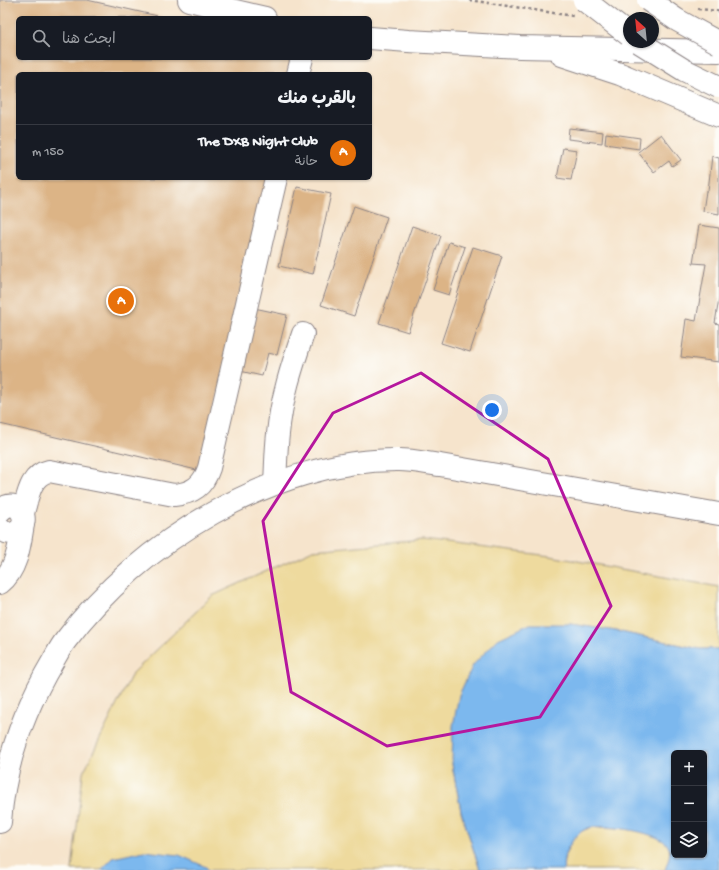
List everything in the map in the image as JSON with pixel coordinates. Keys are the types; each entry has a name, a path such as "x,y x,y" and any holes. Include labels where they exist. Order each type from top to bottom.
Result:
{"street":[{"path":"189,0 257,16"},
{"path":"648,0 677,20 719,43"},
{"path":"581,8 623,32"},
{"path":"372,38 520,47 719,51"},
{"path":"520,47 596,65 719,116"},
{"path":"649,48 684,70 719,87"},
{"path":"298,72 302,60"},
{"path":"0,528 4,532 10,533 20,529 34,480 43,472 49,471 174,495 192,491 200,485 206,477 209,468 276,180"},
{"path":"275,483 278,433 282,408 287,383 303,334"},
{"path":"0,822 10,764 24,720 42,680 65,641 92,607 124,576 158,548 195,523 234,502 275,483 322,469 357,463 400,460 440,465 719,514"},
{"path":"0,511 8,506 14,506 19,508 23,518 21,539 11,571 0,582"},
{"path":"0,552 3,562 0,572"}],"path":[{"path":"468,0 581,8"}],"highlighted area":[{"path":"421,373 548,459 611,606 540,717 387,746 291,692 263,521 333,413"}],"sand":[{"path":"423,540 550,556 719,587 719,649 700,649 616,631 570,624 452,764 461,811 480,870 209,870 206,867 113,858 101,870 72,870 83,773 132,674 212,596 313,550"},
{"path":"592,827 637,830 649,833 659,838 667,844 670,852 670,857 665,870 564,870 563,866 565,856 572,841 577,834"}],"water":[{"path":"530,624 570,624 616,631 700,649 719,649 719,870 665,870 670,852 668,846 663,841 645,833 633,830 609,827 592,827 579,834 568,848 563,864 564,870 480,870 461,811 452,764 453,726 459,695 473,665 498,639"},
{"path":"144,851 179,855 206,867 209,870 101,870 113,858"}],"building":[{"path":"0,0 87,0 158,16 16,16 16,60 298,60 296,72 16,72 16,180 270,180 201,471 0,424"},
{"path":"569,128 603,132 602,143 568,139"},
{"path":"606,133 640,138 639,149 605,144"},
{"path":"661,134 681,160 672,166 669,161 654,172 638,152"},
{"path":"563,148 577,150 571,180 557,178"},
{"path":"712,156 719,158 719,214 703,211 706,191 708,191"},
{"path":"297,187 331,194 313,274 279,266"},
{"path":"354,206 387,217 354,316 321,305"},
{"path":"699,225 719,228 719,299 715,323 719,324 719,362 681,357 686,319 696,321 706,264 693,263"},
{"path":"412,226 441,236 408,332 379,323"},
{"path":"449,242 465,247 449,295 433,290"},
{"path":"473,247 502,256 470,352 441,343"},
{"path":"254,308 287,315 277,355 268,353 262,376 240,371"}],"place":[{"name":"The DXB Night Club","path":"121,301"}]}
